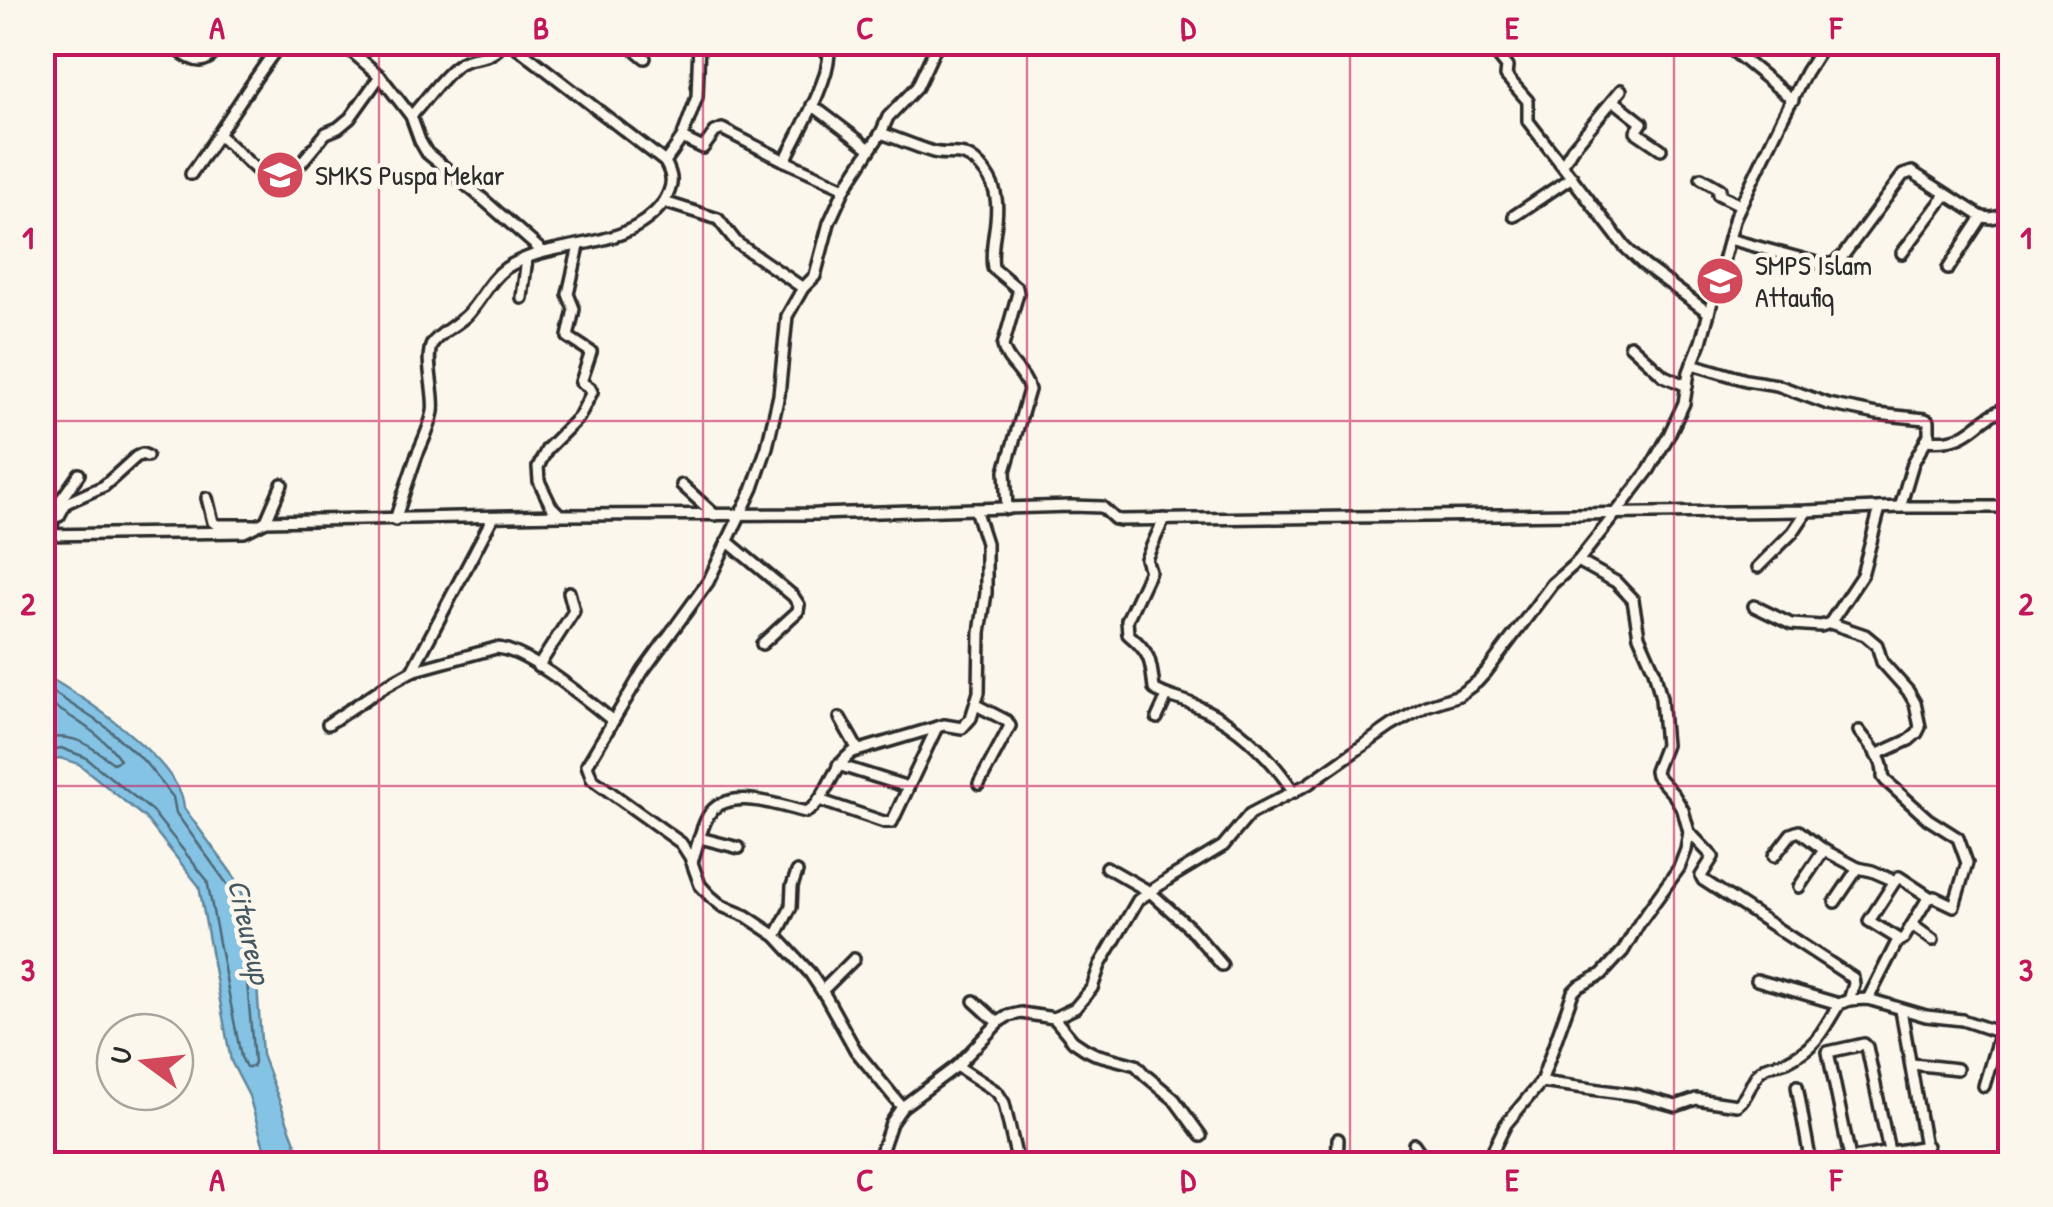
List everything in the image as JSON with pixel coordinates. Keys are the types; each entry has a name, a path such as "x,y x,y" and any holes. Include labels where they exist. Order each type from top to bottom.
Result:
{"street":[{"path":"164,42 200,62 214,56 224,42"},
{"path":"191,174 282,42"},
{"path":"292,42 302,48 313,42"},
{"path":"395,520 433,412 434,341 466,316 504,269 543,252 580,246 652,218 670,191 672,178 665,162 507,42 490,56 454,66 411,116"},
{"path":"626,42 645,58"},
{"path":"665,162 682,138 697,97 698,42"},
{"path":"784,162 812,105 829,58 829,54 810,42"},
{"path":"902,1107 856,1050 822,990 776,936 754,920 722,906 700,885 681,843 606,790 589,774 588,762 643,671 708,582 753,488 767,447 779,395 787,316 803,288 816,276 829,223 844,188 888,116 917,86 938,42"},
{"path":"1487,42 1507,67 1506,76 1528,101 1528,121 1632,254 1710,314"},
{"path":"1722,42 1792,100"},
{"path":"878,1164 891,1124 902,1107 958,1066 998,1023 1021,1013 1054,1018 1074,1008 1087,995 1138,900 1223,846 1250,814 1294,792 1426,706 1459,696 1487,671 1552,584 1578,561 1616,513 1670,435 1680,415 1740,205 1825,42"},
{"path":"350,51 380,76 411,116 427,153 543,252"},
{"path":"219,135 270,183 282,186 326,132 350,118 380,76"},
{"path":"1563,164 1621,90"},
{"path":"1613,100 1642,123 1636,132 1661,149"},
{"path":"812,105 870,149"},
{"path":"682,138 703,148 714,132 722,128 784,162 844,188"},
{"path":"881,133 938,154 964,155 991,180 996,196 993,268 1017,288 1018,294 1003,353 1026,380 1029,390 1005,471 1007,509"},
{"path":"1729,238 1832,264 1903,175 1912,172 1982,218 2010,214"},
{"path":"1514,216 1572,176"},
{"path":"1700,178 1720,189 1718,194 1740,205"},
{"path":"1902,253 1945,196"},
{"path":"664,202 718,219 737,243 803,288"},
{"path":"1948,269 1982,218"},
{"path":"560,516 551,506 537,474 541,458 579,417 592,392 582,382 592,352 568,337 574,308 568,294 580,246"},
{"path":"522,298 527,258"},
{"path":"1630,345 1664,376 1687,386"},
{"path":"1692,364 1777,385 1828,404 1929,421 1929,435 1912,464 1900,507"},
{"path":"1926,440 1942,442 1972,432 1993,412 2010,406"},
{"path":"52,517 59,516 70,501 104,486 136,456 147,456"},
{"path":"79,474 56,507 47,535 244,532 262,523 282,484"},
{"path":"682,485 715,515"},
{"path":"206,498 217,525 1102,507 1120,520 2010,507"},
{"path":"1830,623 1862,575 1880,508"},
{"path":"692,863 708,816 724,803 763,802 806,812 816,807 838,765 858,750 947,724 964,727 979,692 980,632 986,593 986,550 976,510"},
{"path":"1758,567 1793,532 1806,511"},
{"path":"412,671 493,517"},
{"path":"1164,519 1146,560 1150,571 1127,620 1128,634 1148,652 1154,689 1190,703 1241,733 1266,754 1294,792"},
{"path":"727,541 799,605 798,611 762,644"},
{"path":"1486,1164 1506,1124 1541,1082 1573,992 1602,974 1623,952 1673,878 1683,859 1688,832 1684,810 1655,771 1665,745 1661,698 1639,636 1634,600 1616,582 1578,561"},
{"path":"538,666 574,611 569,592"},
{"path":"1754,606 1791,624 1830,623 1866,635 1877,645 1882,662 1908,691 1920,726 1909,740 1876,754"},
{"path":"328,724 412,671 496,648 512,650 538,666 613,721"},
{"path":"1157,718 1167,696"},
{"path":"976,705 1010,726 978,784"},
{"path":"840,718 858,750"},
{"path":"819,800 888,823 894,820 937,727"},
{"path":"1859,731 1880,758 1886,781 1928,819 1958,838 1967,863 1954,906 1935,897 1928,898 1868,999"},
{"path":"838,765 908,786"},
{"path":"1541,1082 1636,1095 1676,1106 1696,1100 1737,1106 1746,1099 1764,1068 1796,1056 1815,1042 1844,1002 1854,984 1853,978 1702,880 1713,858 1688,832"},
{"path":"1774,856 1791,834 1799,832 1858,868 1895,881"},
{"path":"700,838 739,848"},
{"path":"1799,887 1824,850"},
{"path":"1106,867 1150,892 1190,928 1222,965"},
{"path":"1835,902 1858,868"},
{"path":"776,936 790,907 797,872"},
{"path":"1900,940 1868,921 1895,881 1900,878 1931,898"},
{"path":"1912,926 1934,940"},
{"path":"822,990 854,959"},
{"path":"1758,980 1844,1002 1868,999 2005,1034 1984,1086"},
{"path":"974,1001 998,1023"},
{"path":"1901,1010 1928,1164"},
{"path":"1054,1018 1073,1041 1086,1049 1136,1065 1174,1098 1201,1136"},
{"path":"1850,1158 1828,1052 1864,1044 1868,1046 1889,1151"},
{"path":"1912,1064 1957,1069"},
{"path":"958,1066 997,1092 1004,1103 1018,1164"},
{"path":"1797,1086 1814,1164 1927,1146"},
{"path":"1336,1164 1338,1139"},
{"path":"1414,1144 1428,1164"}],"water":[{"path":"42,674 104,713 148,751 166,771 179,790 184,808 241,886 255,957 262,1055 300,1164 269,1164 249,1096 231,1061 199,886 145,818 79,764 60,758 43,762"}],"place":[{"name":"SMKS Puspa Mekar","path":"280,175"},
{"name":"SMPS Islam Attaufiq","path":"1720,281"}],"water label":[{"name":"Citeureup","path":"250,931"}]}
